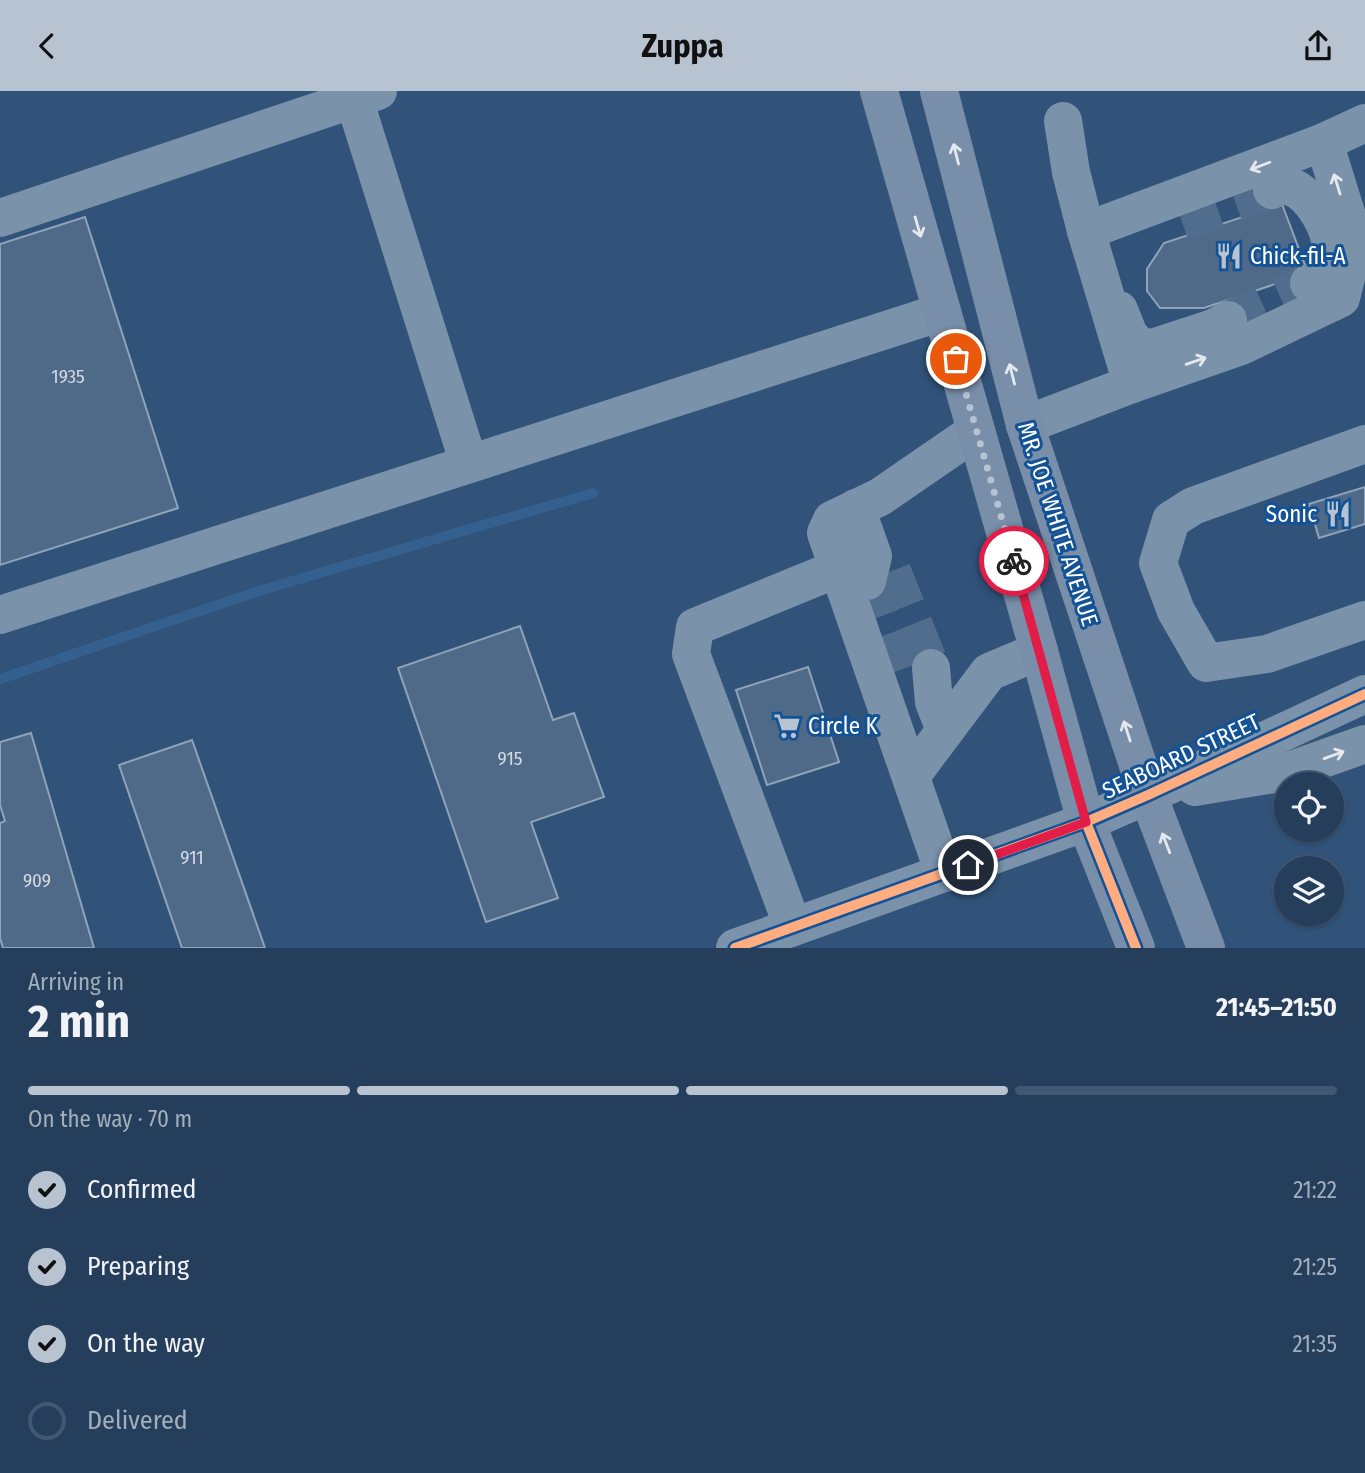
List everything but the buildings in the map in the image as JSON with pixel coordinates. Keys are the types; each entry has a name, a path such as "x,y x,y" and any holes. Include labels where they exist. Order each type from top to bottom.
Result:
{"main road":[{"path":"879,91 1040,651 1086,822 1136,948"},
{"name":"MR. JOE WHITE AVENUE","path":"939,91 1025,425 1148,795 1206,948"}],"street":[{"path":"0,218 366,95 469,464"},
{"path":"1063,121 1071,172 1102,225 1099,275 1132,384"},
{"path":"1102,225 1324,142 1365,123"},
{"path":"1025,425 1241,346 1341,299 1354,242 1324,142"},
{"path":"1272,190 1283,185 1301,191 1316,208 1330,240 1330,260 1321,278 1309,283"},
{"path":"1102,225 1148,234 1182,222"},
{"path":"1099,275 1115,300 1129,335 1139,346 1152,348 1213,328 1228,320"},
{"path":"0,615 942,312"},
{"path":"944,873 911,776 868,569 825,533 832,520 880,497 976,431"},
{"path":"1365,444 1193,506 1171,520 1158,563 1176,611 1206,663 1267,654 1365,619"},
{"path":"793,927 691,654 695,627 868,569"},
{"path":"911,776 928,695 1040,651"},
{"name":"SEABOARD STREET","path":"735,948 1086,822 1365,694"},
{"name":"SEABOARD STREET","path":"1148,795 1286,772 1365,744"}],"waterway":[{"path":"0,679 262,590 593,493"}],"tunnel":[{"path":"1182,222 1272,190"},
{"path":"1228,320 1309,283"},
{"path":"892,571 931,668"},
{"path":"867,581 903,679"}],"cycle path":[{"path":"735,948 1086,822 1365,694"},
{"path":"1086,822 1136,948"}],"way so far":[{"path":"956,359 1014,561"}],"place":[{"name":"Chick-fil-A","path":"1229,256"},
{"name":"Sonic","path":"1338,514"},
{"name":"Circle K","path":"787,726"}],"route":[{"path":"968,865 1086,822 1014,561"}]}
